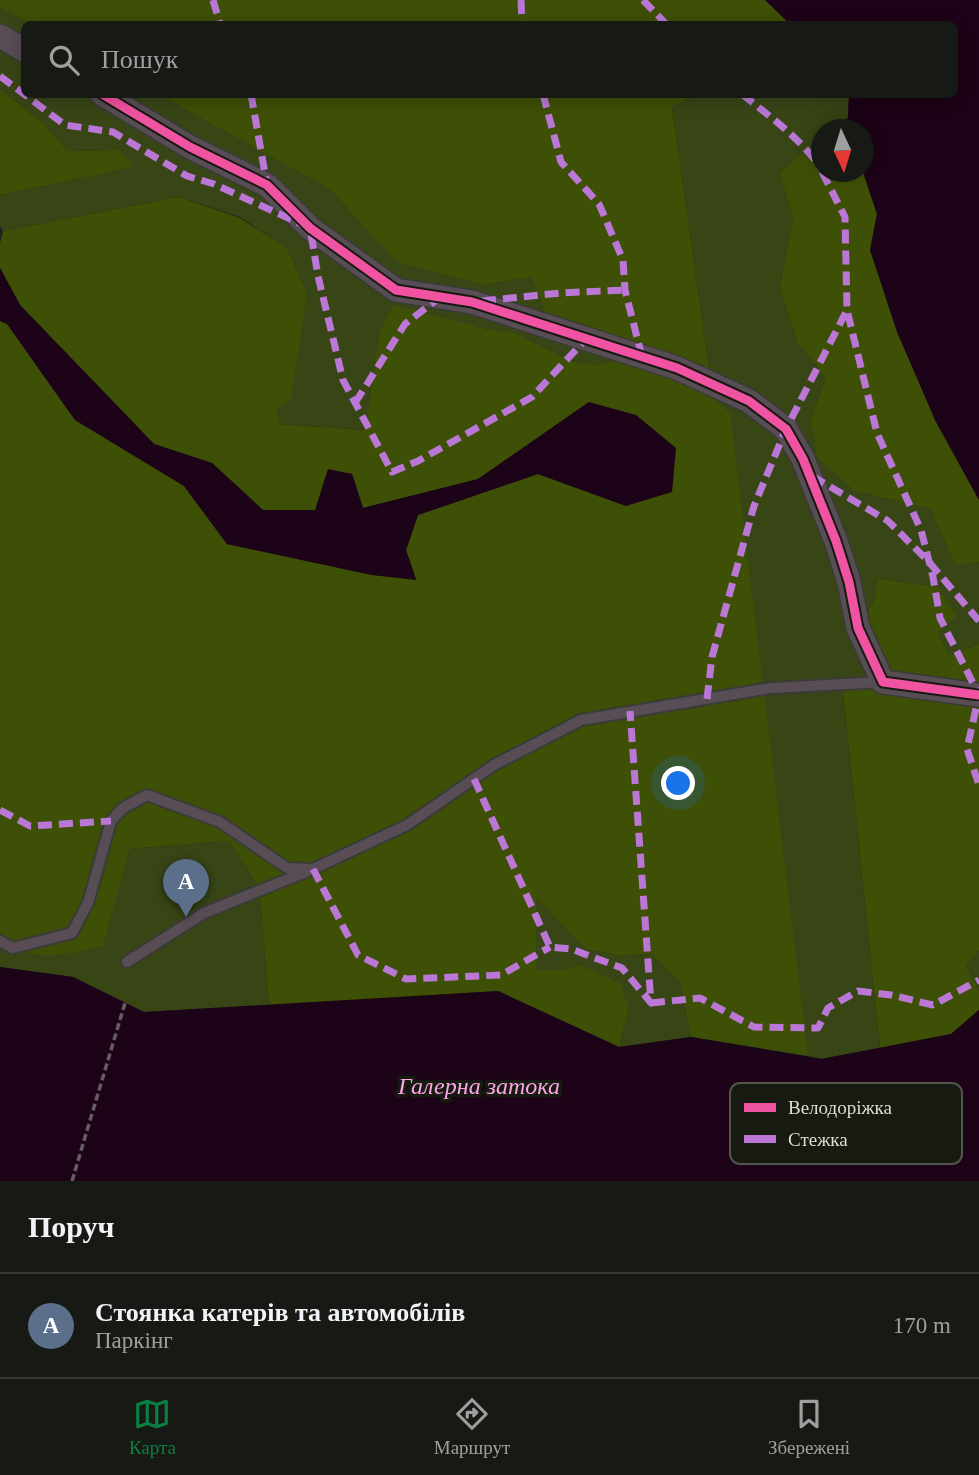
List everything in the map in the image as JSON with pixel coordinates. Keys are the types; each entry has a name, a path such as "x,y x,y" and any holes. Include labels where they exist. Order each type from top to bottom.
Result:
{"street":[{"path":"0,36 21,48"},
{"path":"109,98 190,147 267,185 310,228 396,290 472,302 677,368 749,401 786,429 803,459 836,541 849,582 858,628 883,682 979,695"}],"lane":[{"path":"127,962 204,913 313,869 407,825 494,765 581,720 771,688 883,682"},
{"path":"0,941 13,948 72,933 88,903 111,821 123,808 148,795 220,822 287,868 313,869"}],"path":[{"path":"72,1181 125,1003"}],"green space":[{"path":"0,0 765,0 787,21 25,21 0,8"},
{"path":"0,8 25,21 21,21 21,98 164,98 333,190 353,215 485,285 532,277 642,357 595,365 571,361 515,333 477,327 379,333 367,430 280,424 277,408 307,293 287,248 238,216 178,197 3,231 0,226 0,195 133,167 120,150 68,151 42,122 0,89"},
{"path":"0,89 42,122 68,151 120,150 134,167 0,195"},
{"path":"164,98 689,98 672,107 709,368 678,368 730,413 808,1056 691,1037 680,982 651,954 622,956 586,949 536,898 536,970 560,970 579,965 620,983 629,1009 619,1047 498,991 269,1006 259,887 229,841 129,849 103,946 63,954 39,955 27,953 0,941 0,321 7,323 75,420 184,486 227,544 372,575 416,579 406,550 418,515 538,474 626,506 589,402 478,479 363,508 352,474 315,511 263,510 212,463 154,444 20,305 0,268 3,231 178,197 238,217 287,248 307,293 291,398 277,408 280,424 366,430 379,333 393,305 477,327 515,333 571,361 595,365 639,357 552,328 532,277 485,285 398,262 332,190"},
{"path":"689,98 849,98 848,117 845,119 811,119 811,146 779,172 793,217 780,288 797,342 826,378 811,418 855,491 930,509 956,564 979,562 979,644 949,655 936,633 937,587 879,578 875,598 858,627 883,682 842,684 880,1048 822,1059 808,1056 677,368 709,368 672,107"},
{"path":"811,146 811,182 866,182 877,214 870,250 935,420 979,500 979,562 956,565 930,509 855,491 817,457 811,418 826,378 797,342 780,288 793,217 779,172"},
{"path":"878,578 937,587 957,616 937,633 949,655 979,644 979,951 966,965 979,991 979,1010 951,1034 880,1048 842,683 883,682 858,628 875,598"},
{"path":"229,841 259,887 269,1006 144,1012 73,977 0,967 0,941 129,849"},
{"path":"535,897 586,949 622,956 651,954 680,982 691,1037 619,1047 629,1009 579,965 560,970 536,970"},
{"path":"979,951 979,991 966,965"}],"water":[{"path":"765,0 979,0 979,500 935,420 897,332 870,250 877,214 866,182 874,182 874,119 848,117 849,98 958,98 958,21 787,21"},
{"path":"0,268 20,305 154,444 212,463 263,510 315,510 328,469 352,474 363,508 478,479 589,402 636,415 676,448 672,492 626,506 538,474 418,515 406,550 416,580 372,575 227,544 184,486 75,420 7,324 0,321"},
{"name":"Галерна затока","path":"0,967 73,977 144,1012 498,991 619,1047 691,1037 821,1059 951,1034 979,1010 979,1181 0,1181"}],"marked path":[{"path":"213,0 219,21"},
{"path":"521,0 522,21"},
{"path":"643,0 663,21"},
{"path":"0,76 21,92"},
{"path":"29,98 65,125 113,132 187,176 214,184 310,228 318,276 343,380 392,472 418,461 532,397 586,339"},
{"path":"252,98 267,185"},
{"path":"544,98 561,162 599,204 623,260 625,290 642,357"},
{"path":"747,98 795,138 811,156"},
{"path":"827,182 845,217 847,310 877,433 921,530 940,618 979,695 967,749 979,785"},
{"path":"482,301 625,290"},
{"path":"355,403 405,324 440,297"},
{"path":"707,699 712,657 754,506 786,429 847,310"},
{"path":"812,476 888,521 928,561 979,621"},
{"path":"474,779 550,947 571,949 622,968 651,1003 630,711"},
{"path":"0,810 30,826 111,821"},
{"path":"313,869 358,955 406,979 501,975 550,947"},
{"path":"651,1003 700,998 754,1027 818,1028 828,1008 858,991 891,995 933,1005 979,980"}],"cycle path":[{"path":"109,98 190,147 267,185 310,228 396,290 472,302 677,368 749,401 786,429 803,459 836,541 849,582 858,628 883,682 979,695"}],"place":[{"name":"Стоянка катерів та автомобілів","path":"186,917"}]}
